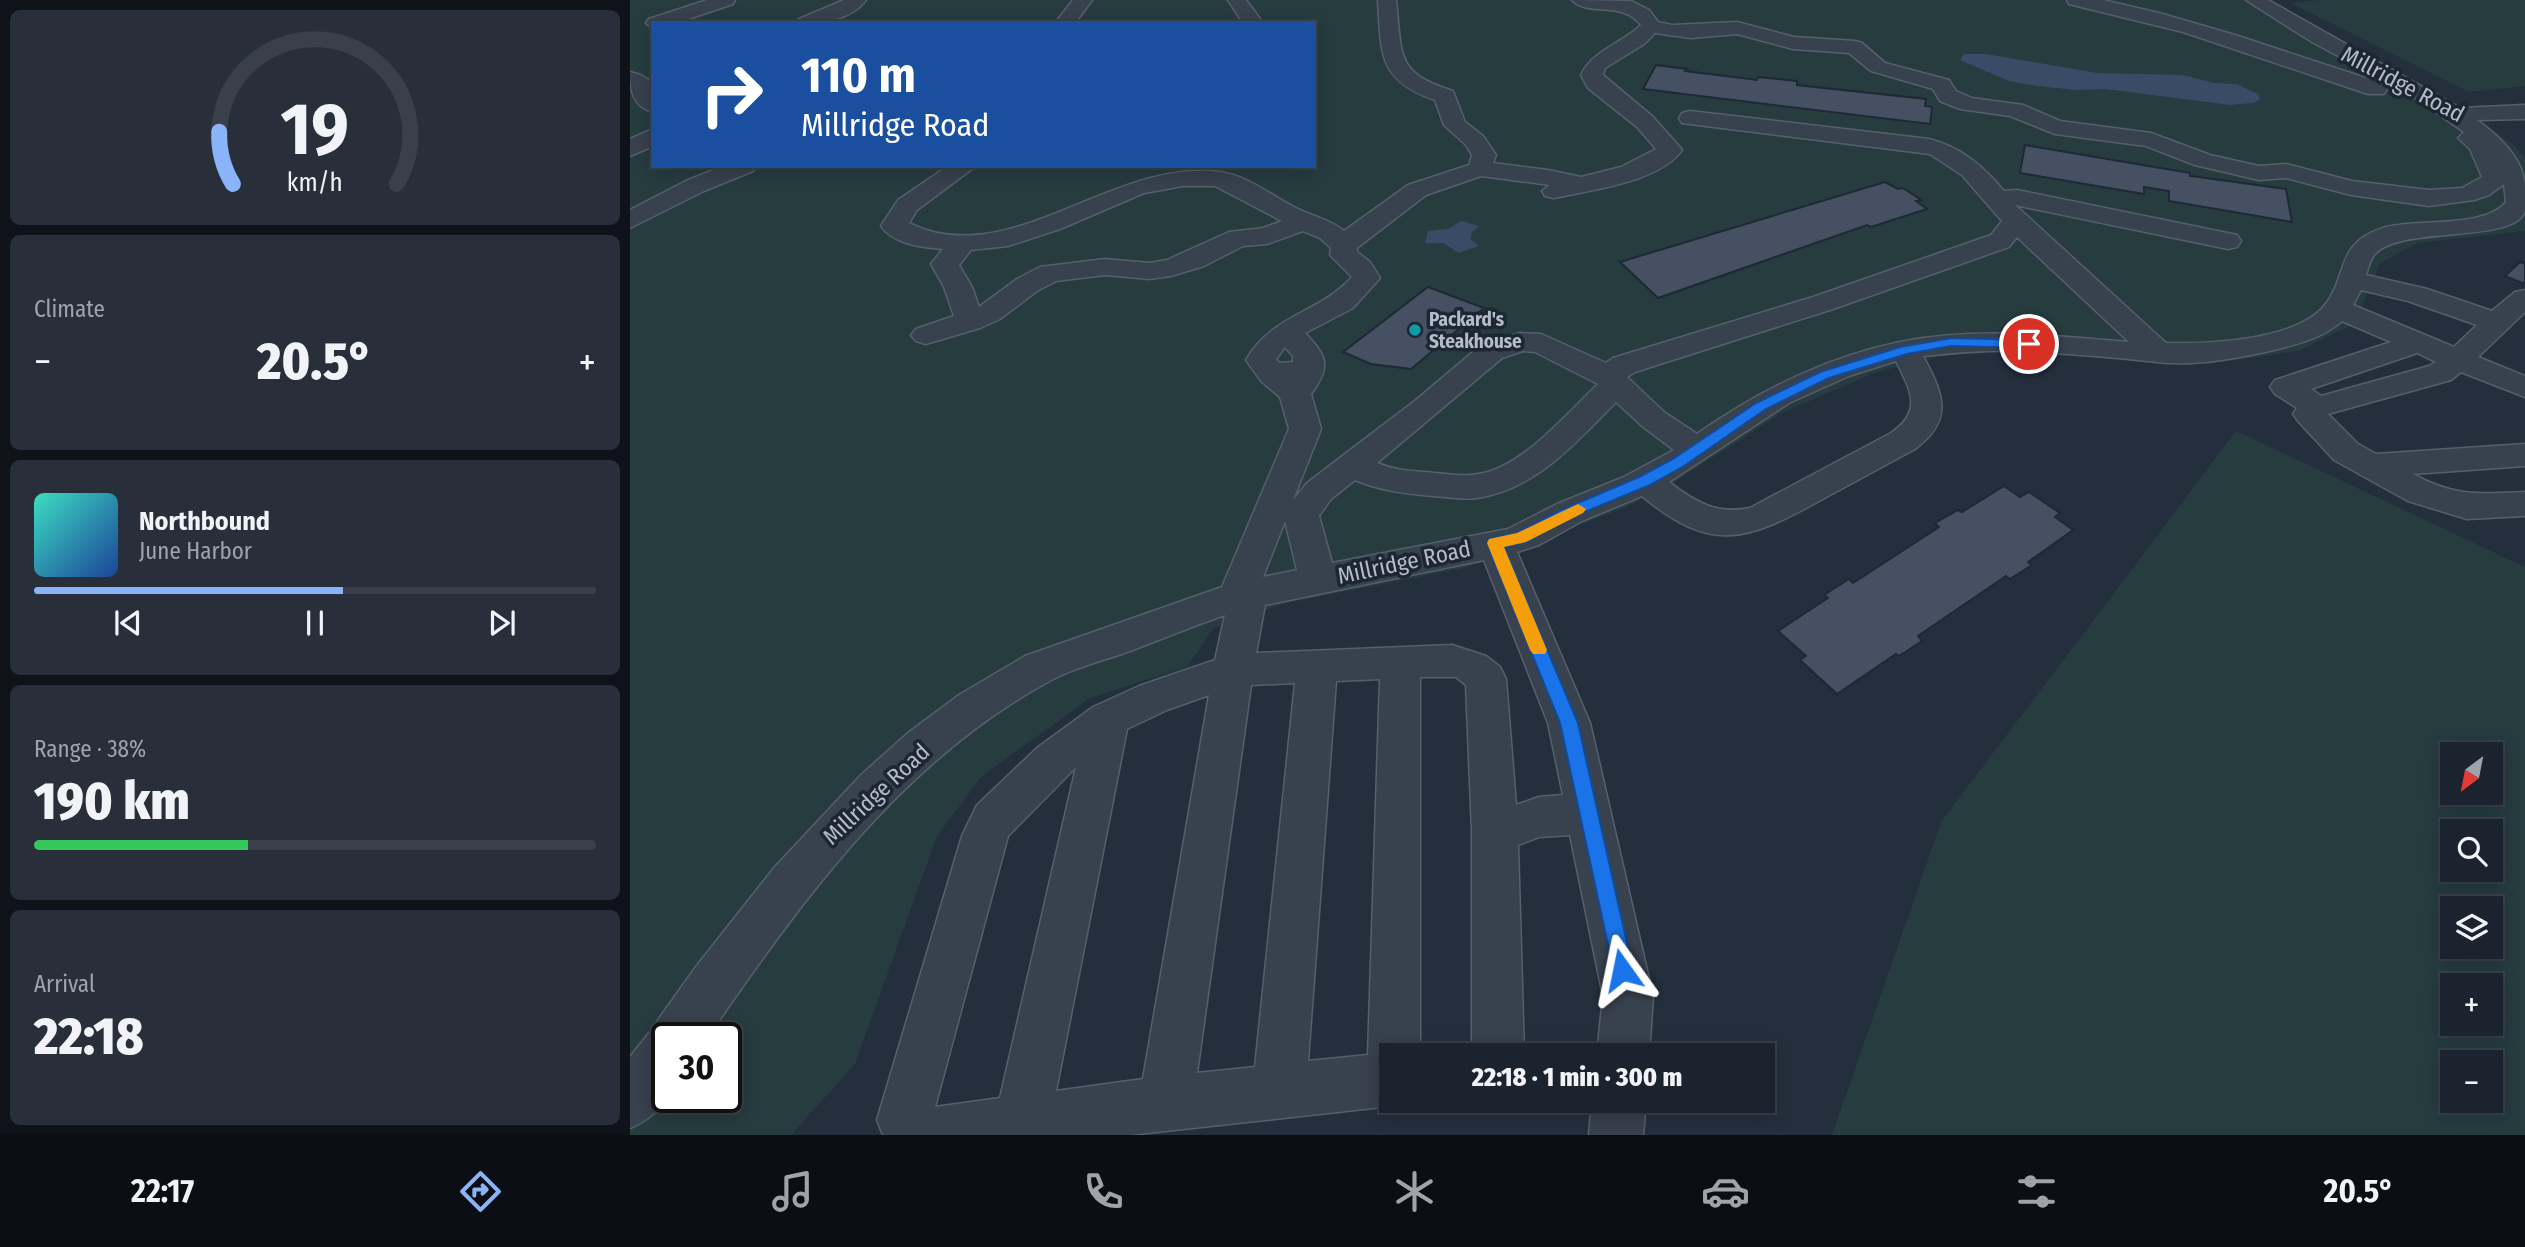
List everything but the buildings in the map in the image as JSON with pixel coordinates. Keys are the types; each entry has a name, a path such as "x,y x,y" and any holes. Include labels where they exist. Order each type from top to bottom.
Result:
{"street":[{"path":"662,21 726,0"},
{"path":"811,21 845,8 857,0"},
{"path":"1067,21 1083,0"},
{"path":"1237,0 1252,21"},
{"path":"1387,0 1391,49 1398,66 1409,82 1445,96 1455,125 1475,141 1484,155 1479,169"},
{"path":"1581,0 1612,3 1633,9 1642,14 1651,26 1691,32 1737,28 1793,43 1855,47 1878,67 1941,85 1948,96 1968,104 2015,110 2055,127 2151,140 2203,160 2259,173 2286,171 2351,188 2429,198 2465,195 2480,190 2495,179 2480,146 2456,127 2411,101 2240,42 2158,18 2076,0"},
{"name":"Millridge Road","path":"687,1022 749,934 820,847 868,797 952,725 1034,669 1242,596 1521,538 1565,514 1645,481 1792,389 1825,375 1905,350 1951,342 2029,344 2160,354 2216,351 2267,343 2315,326 2344,294 2361,251 2380,237 2421,228 2513,224 2521,194 2516,156 2463,114 2331,45 2255,0"},
{"path":"1443,181 1486,182 1549,192 1623,174 1656,162 1670,150 1645,122 1596,83 1592,75 1596,65 1637,40 1651,26"},
{"path":"630,78 642,84 646,102 651,106"},
{"path":"630,119 651,108"},
{"path":"2463,114 2525,112"},
{"path":"1690,118 1873,141 1907,141 1939,150 1963,163 2006,210 2160,354"},
{"path":"630,149 651,137"},
{"path":"630,220 695,186 740,168"},
{"path":"961,168 907,205 894,226 920,239 963,243 999,240 1051,224 1138,187 1227,173 1255,195 1303,222 1329,232 1344,246"},
{"path":"1286,331 1308,354 1309,375 1291,379 1272,374 1261,360 1266,347 1286,331 1341,303 1367,278 1360,268 1343,255 1344,246 1416,190 1479,169 1548,177 1579,184"},
{"path":"1353,464 1363,471 1409,484 1480,486 1506,476 1536,460 1624,365 1824,303 2000,241 2006,210 2017,197 2228,241"},
{"path":"926,335 990,313 1027,285 1050,272 1105,267 1149,271 1171,268 1195,260 1238,238 1267,236 1303,222"},
{"path":"963,243 945,264 958,287 970,322"},
{"path":"2344,294 2417,295 2498,322"},
{"path":"2344,294 2418,343 2525,387"},
{"path":"2525,298 2458,360 2440,373 2317,407 2309,414 2346,452 2420,493 2466,507 2525,504"},
{"path":"1318,580 1301,514 1319,491 1427,407 1491,352 1520,342 1541,344 1612,380 1653,419 1696,450"},
{"path":"2317,407 2287,387 2418,343"},
{"path":"1645,481 1682,510 1708,522 1733,524 1760,518 1903,441 1922,425 1928,404 1922,382 1905,350"},
{"path":"1166,1103 1242,596 1305,429 1291,379"},
{"path":"2372,466 2525,455"},
{"path":"1495,543 1569,723 1628,996 1624,1043"},
{"path":"922,1135 909,1132 904,1120 993,819 1052,761 1108,719 1153,698 1233,670 1463,661 1475,667 1486,679 1495,832 1498,1043"},
{"path":"1394,1043 1400,662"},
{"path":"1279,1091 1317,666"},
{"path":"1022,1123 1108,719"},
{"path":"1495,832 1539,817 1588,813"},
{"path":"630,1101 651,1073"},
{"path":"932,1135 1166,1103 1379,1080"},
{"path":"1616,1135 1618,1113"}],"green space":[{"path":"630,0 2269,0 2359,55 2456,104 2515,146 2525,158 2525,231 2418,243 2380,263 2355,323 2299,351 2208,364 1983,351 1936,357 1874,373 1782,413 1676,481 1626,507 1468,567 1287,603 1214,628 1187,667 1090,698 982,776 937,836 855,1064 791,1135 630,1135"},
{"path":"2319,0 2525,0 2525,86 2469,92 2291,3"},
{"path":"2236,431 2525,567 2525,1135 1832,1135 1941,822"}],"water":[{"path":"1964,54 1986,54 2097,73 2183,75 2214,83 2236,84 2258,94 2260,99 2253,103 2230,105 2106,89 2076,90 2037,86 2009,81 1960,60"},
{"path":"1461,221 1479,226 1472,232 1470,239 1479,246 1458,253 1444,243 1425,243 1428,231 1448,229"}],"slow traffic":[{"path":"1539,650 1495,543 1521,538 1578,509"}],"place":[{"name":"Packard's Steakhouse","path":"1415,330"}],"route":[{"path":"1622,970 1569,723 1495,543 1521,538 1565,514 1607,499 1645,481 1679,462 1761,406 1825,375 1905,350 1951,342 2029,344"}]}
